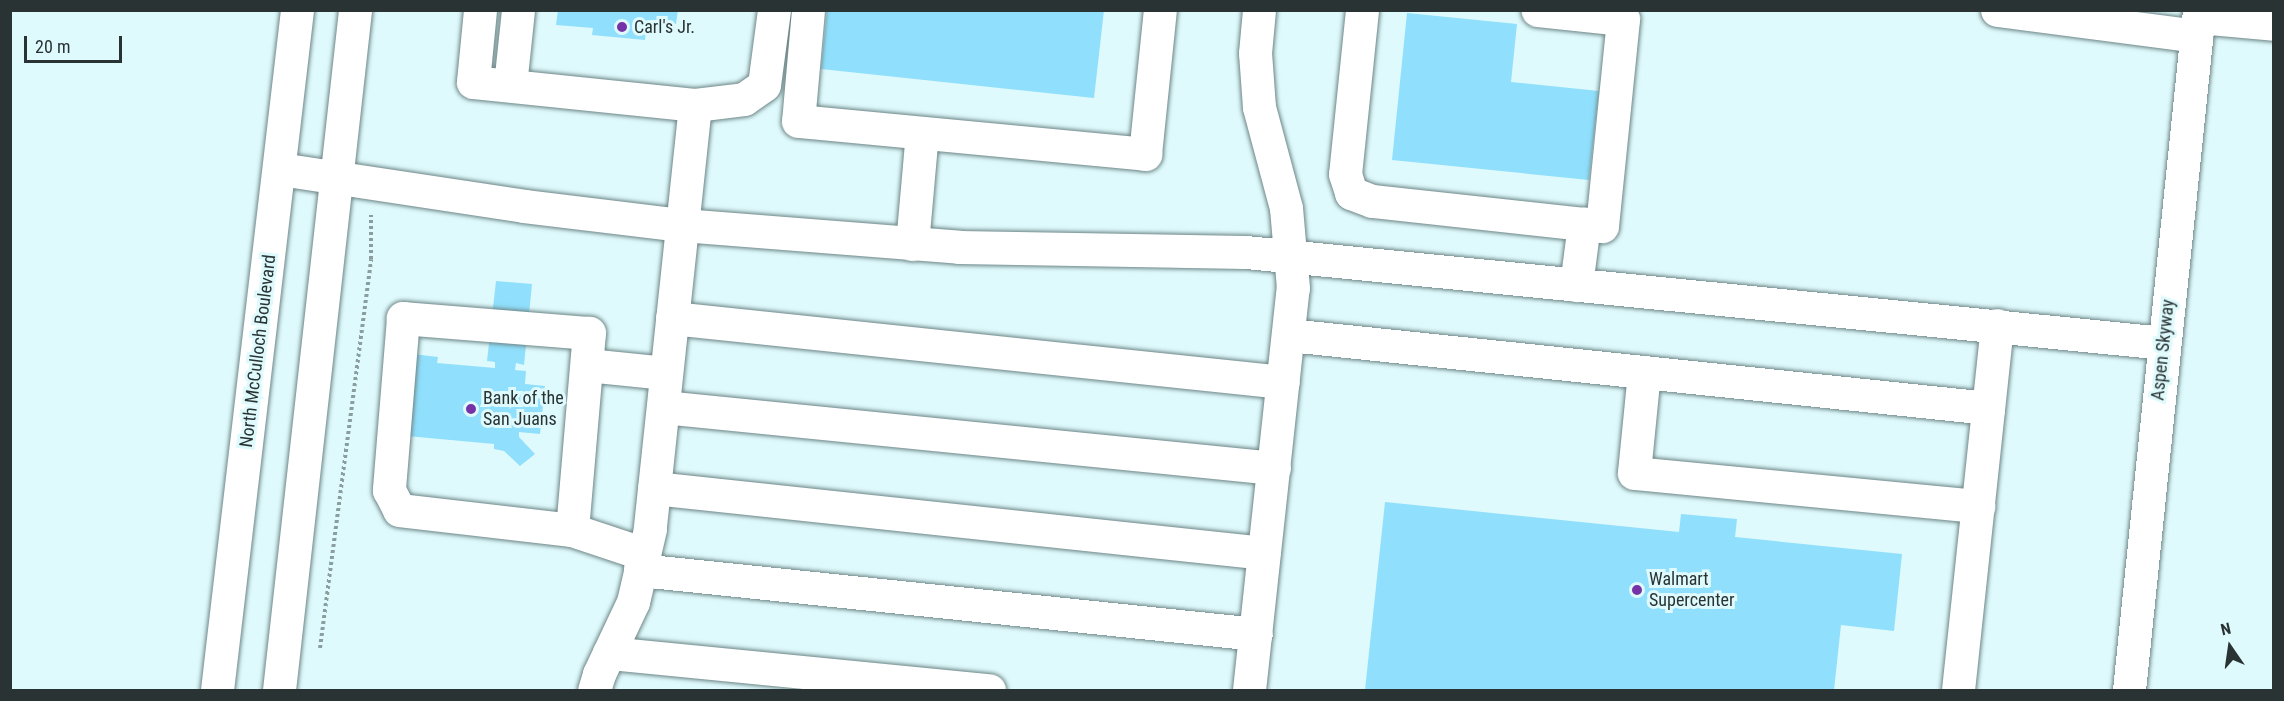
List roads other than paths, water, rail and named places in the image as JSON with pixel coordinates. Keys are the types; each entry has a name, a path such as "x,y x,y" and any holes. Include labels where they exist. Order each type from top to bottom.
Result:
{"street":[{"name":"North McCulloch Boulevard","path":"217,690 297,10"},
{"path":"279,690 355,10"},
{"path":"480,10 473,82 695,105 744,99 764,85 774,10"},
{"path":"510,85 518,10"},
{"path":"808,10 798,121 1145,154 1160,10"},
{"path":"1249,690 1293,288 1286,208 1259,107 1255,53 1259,10"},
{"path":"1362,10 1345,174 1352,193 1372,201 1602,226 1623,19 1537,10"},
{"path":"1997,10 2274,24"},
{"name":"Aspen Skyway","path":"2129,690 2198,21"},
{"path":"594,690 633,602 642,562 654,488 695,105"},
{"path":"912,244 922,133"},
{"path":"280,169 524,206 682,225 912,244 1246,252 2164,343"},
{"path":"1576,285 1584,224"},
{"path":"572,530 589,333 403,318 388,490 399,510 572,530 642,562 1256,634"},
{"path":"672,318 1283,382"},
{"path":"1958,690 1997,326"},
{"path":"1288,335 1988,408"},
{"path":"587,365 666,373"},
{"path":"1644,372 1634,472 1978,506"},
{"path":"663,407 1274,468"},
{"path":"654,488 1264,553"},
{"path":"609,653 989,690"}],"place":[{"name":"Carl's Jr.","path":"622,27"},
{"name":"Bank of the San Juans","path":"471,409"},
{"name":"Walmart Supercenter","path":"1637,590"}]}
